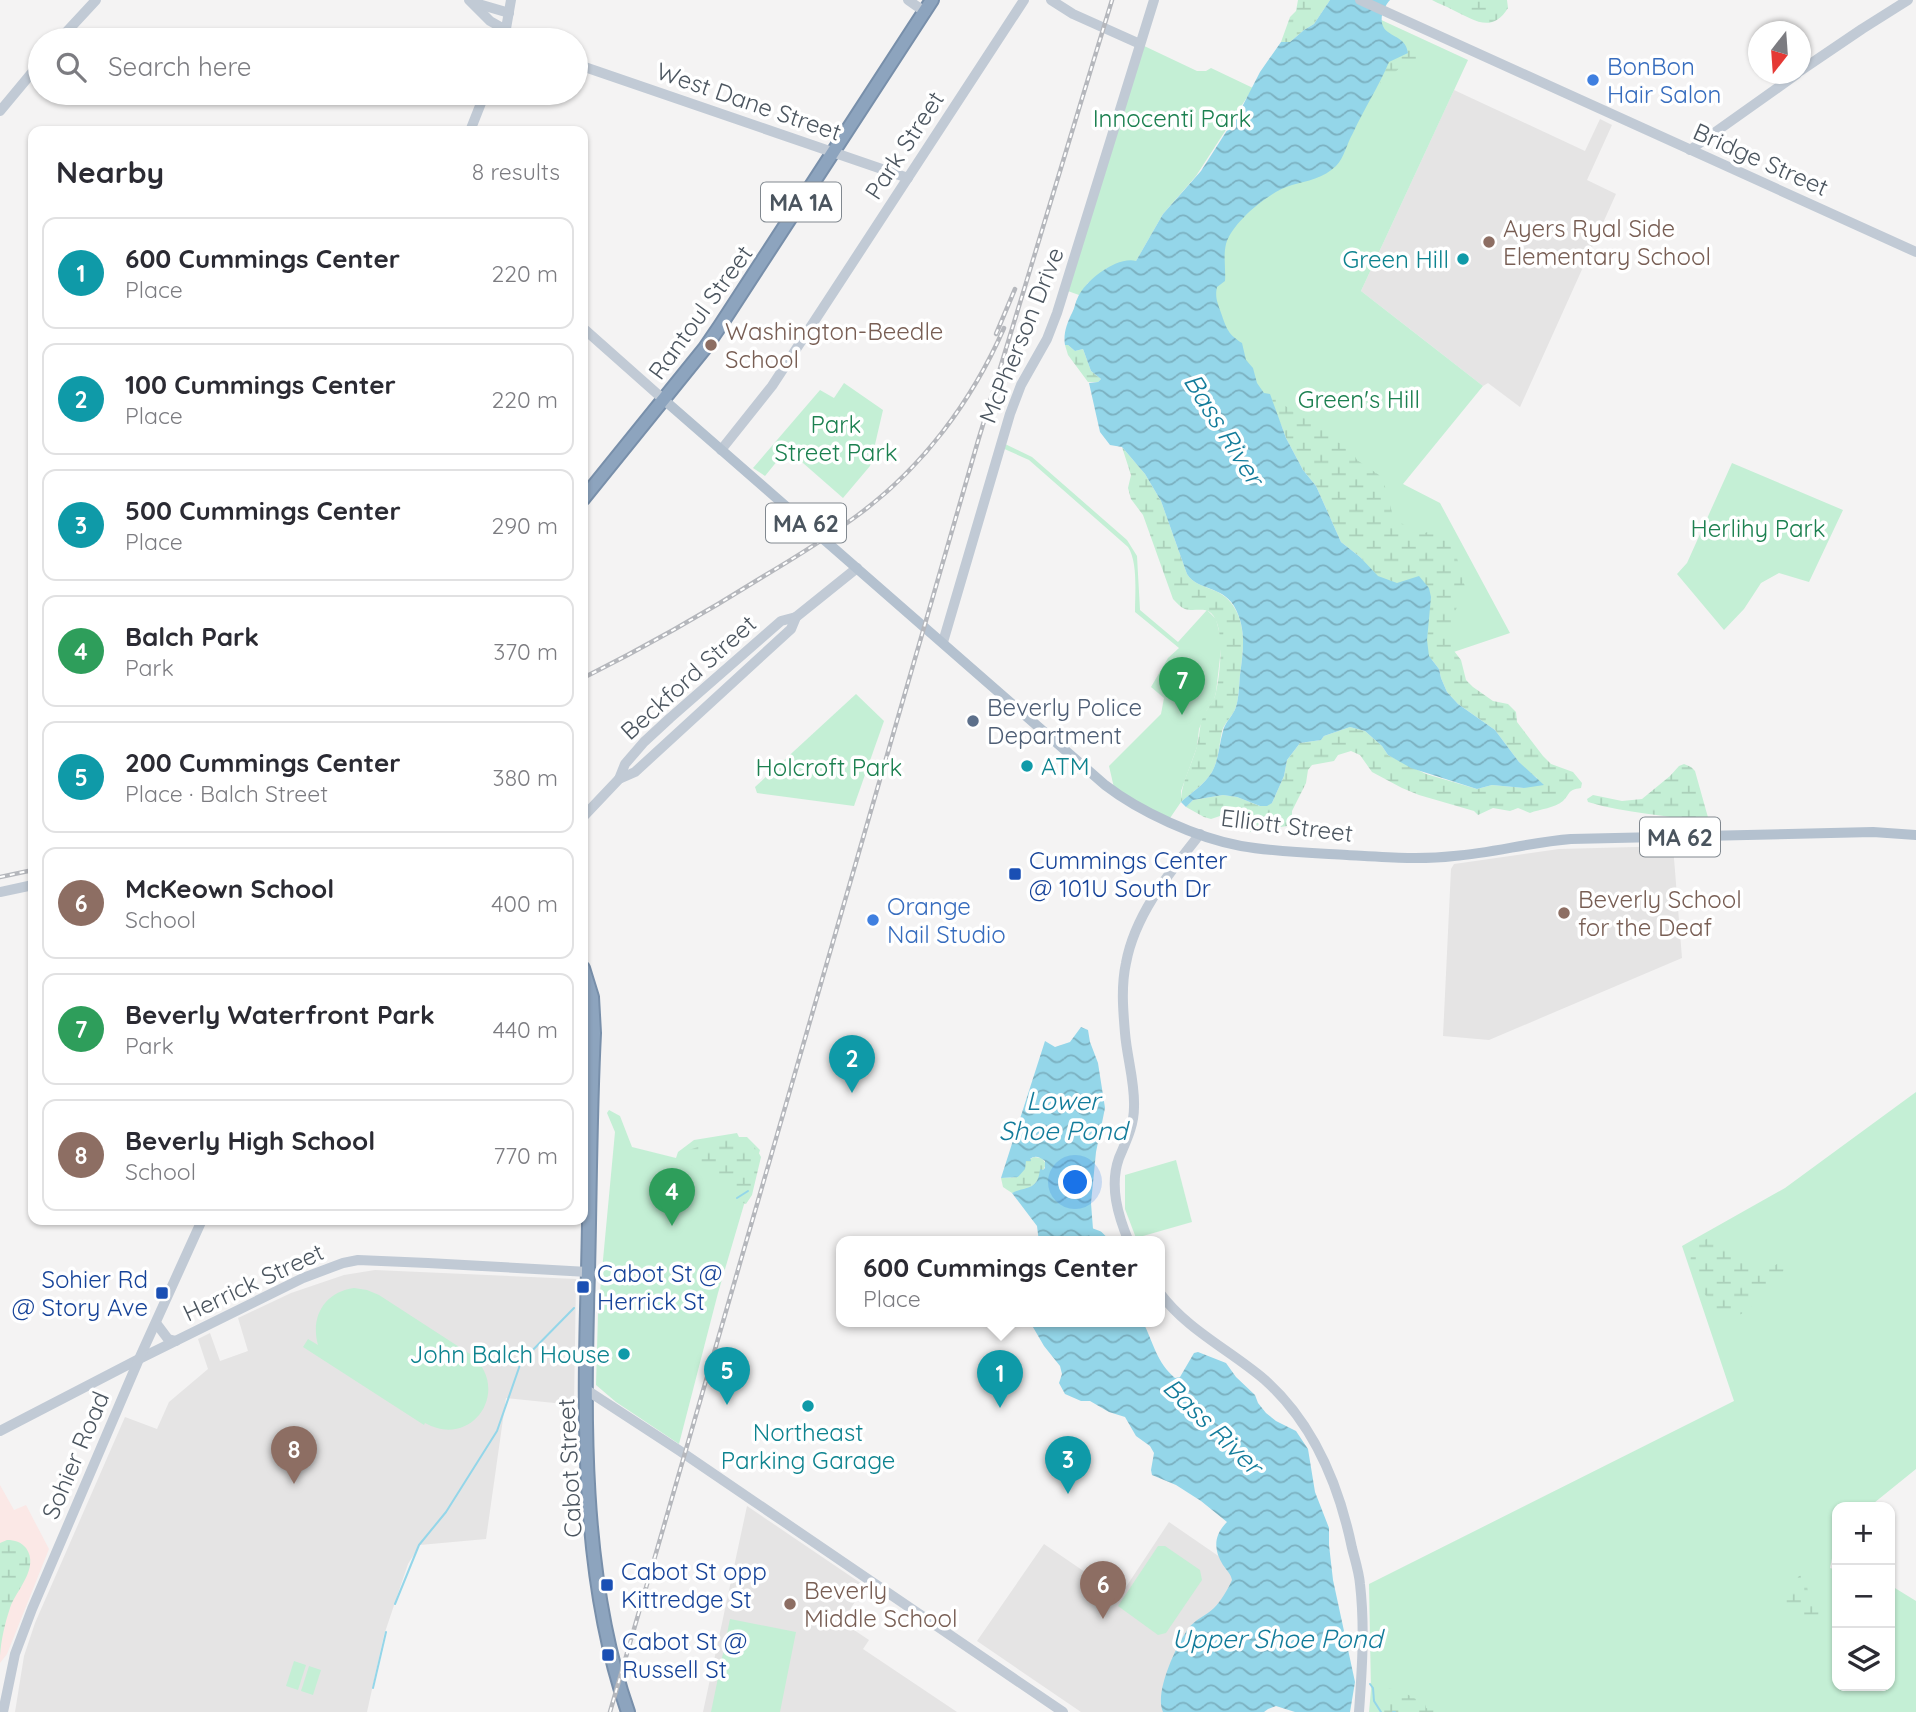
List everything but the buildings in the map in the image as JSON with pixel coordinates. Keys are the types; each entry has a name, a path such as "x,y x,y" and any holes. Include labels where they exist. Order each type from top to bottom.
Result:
{"highway":[{"name":"Rantoul Street","path":"588,493 720,326 932,0"},
{"name":"Cabot Street","path":"588,982 594,1021 586,1447 598,1583 613,1657 628,1712"}],"main road":[{"name":"Elliott Street","path":"663,399 1115,792 1155,815 1200,834 1241,846 1295,853 1405,858 1455,856 1571,839 1873,832 1916,835"}],"street":[{"path":"71,28 96,0"},
{"path":"469,0 509,13"},
{"path":"469,0 498,28"},
{"path":"506,28 511,0"},
{"path":"908,0 925,12"},
{"name":"Park Street","path":"721,450 772,386 1024,0"},
{"path":"1051,0 1073,14 1140,44"},
{"name":"McPherson Drive","path":"943,642 1005,428 1021,385 1047,339 1057,313 1154,0"},
{"name":"Bridge Street","path":"1360,0 1916,252"},
{"path":"1811,64 1909,0"},
{"name":"West Dane Street","path":"588,68 908,178"},
{"path":"0,111 28,77"},
{"path":"1690,150 1782,84"},
{"path":"472,126 480,105"},
{"name":"Elliott Street","path":"588,332 663,399"},
{"name":"Beckford Street","path":"588,812 619,779 625,764 670,718 781,621 796,617 857,568"},
{"name":"Beckford Street","path":"619,779 635,772 791,629 796,617"},
{"path":"1127,1236 1114,1188 1119,1159 1127,1142 1135,1108 1123,1009 1126,962 1139,922 1174,867 1200,834"},
{"path":"0,892 28,886"},
{"name":"Sohier Road","path":"3,1712 11,1668 29,1615 200,1225"},
{"name":"Herrick Street","path":"2,1431 139,1359 303,1278 335,1265 358,1260 588,1272"},
{"path":"1165,1299 1188,1324 1264,1379 1286,1400 1321,1453 1342,1506 1360,1580 1362,1643 1359,1712"},
{"path":"156,1323 168,1339 176,1341"},
{"path":"106,1377 118,1384 123,1397"},
{"path":"585,1389 1063,1712"},
{"path":"0,1417 2,1431"}],"shaded area":[{"name":"Ayers Ryal Side Elementary School","path":"1454,90 1585,151 1600,119 1612,125 1587,180 1616,194 1520,407 1488,383 1483,386 1361,291"},
{"name":"Beverly School for the Deaf","path":"1673,846 1682,958 1489,1040 1443,1036 1451,869 1454,864 1559,849"},
{"path":"375,1270 576,1279 574,1405 506,1398 486,1539 420,1545 408,1564 384,1635 367,1712 15,1712 24,1656 35,1623 125,1417 157,1429 169,1402 208,1369 198,1339 210,1333 220,1361 248,1351 238,1318 291,1293 344,1275"},
{"path":"0,1485 14,1510 26,1505 49,1549 7,1654 0,1663"},
{"name":"Beverly Middle School","path":"747,1506 865,1586 842,1622 869,1640 863,1649 957,1712 703,1712"},
{"path":"1169,1522 1246,1575 1164,1712 1081,1712 977,1641 1044,1544 1120,1596"}],"green space":[{"path":"1298,0 1330,0 1314,24 1290,42 1281,42 1290,17 1296,11"},
{"path":"1432,0 1507,0 1508,8 1496,21 1489,23 1468,18"},
{"name":"Green's Hill","path":"1377,18 1468,60 1361,291 1483,386 1403,484 1440,503 1510,633 1424,662 1209,305 1225,231"},
{"path":"1395,35 1416,43 1423,54 1422,58 1405,64 1380,84 1389,61 1408,53 1404,42"},
{"name":"Innocenti Park","path":"1140,44 1197,71 1211,68 1253,88 1196,176 1163,214 1136,261 1107,268 1088,283 1079,295 1065,290"},
{"path":"1065,345 1075,351 1083,349 1091,371 1101,379 1098,382 1088,382 1068,355"},
{"name":"Park Street Park","path":"844,383 883,410 870,466 843,498 787,449 765,476 753,468 820,390 834,398"},
{"path":"1270,394 1296,414 1322,427 1353,453 1357,460 1379,475 1384,483 1393,516 1399,522 1425,533 1437,528 1457,558 1465,587 1465,594 1452,621 1451,647 1461,660 1466,680 1493,701 1508,704 1516,712 1517,722 1543,756 1551,764 1573,772 1582,783 1581,788 1571,791 1556,805 1530,813 1518,808 1510,811 1493,808 1478,815 1474,811 1402,788 1372,772 1360,755 1351,751 1338,755 1334,761 1312,765 1287,826 1251,832 1244,830 1231,816 1223,815 1211,819 1186,807 1193,800 1223,795 1260,806 1272,803 1284,776 1287,760 1300,743 1321,740 1324,736 1350,727 1365,731 1388,755 1426,774 1477,789 1492,785 1524,788 1537,778 1519,762 1495,730 1458,704 1447,692 1439,669 1429,656 1427,640 1430,615 1397,583 1378,576 1341,542 1316,486 1303,470 1286,438"},
{"path":"1001,442 1032,457 1127,540 1137,556 1140,610 1178,642 1207,610 1216,619 1221,649 1216,692 1199,729 1197,747 1181,791 1181,802 1168,821 1115,792 1109,766 1161,714 1164,698 1151,687 1168,658 1179,648 1135,612 1135,569 1128,547 1029,460 1000,447"},
{"path":"1122,447 1145,474 1161,501 1187,574 1197,583 1229,600 1241,623 1242,658 1236,707 1222,731 1212,772 1181,802 1202,719 1217,688 1220,666 1219,629 1211,613 1185,609 1173,599 1143,515 1131,499 1128,488 1131,475"},
{"name":"Herlihy Park","path":"1732,463 1843,510 1809,582 1779,573 1761,583 1744,609 1724,630 1677,574 1687,563"},
{"name":"Holcroft Park","path":"856,694 884,721 854,806 757,793 755,787"},
{"path":"1684,764 1695,771 1709,821 1707,824 1588,802 1587,799 1593,795 1622,801 1642,799"},
{"path":"1916,1092 1916,1469 1875,1502 1832,1502 1830,1568 1832,1691 1895,1691 1895,1588 1916,1601 1916,1712 1369,1712 1369,1584 1734,1401 1682,1246 1785,1188"},
{"path":"609,1110 620,1116 632,1147 676,1158 678,1152 694,1140 737,1133 739,1137 747,1137 760,1150 718,1293 679,1444 616,1402 596,1385 598,1313 615,1132 607,1113"},
{"path":"724,1138 746,1142 755,1148 761,1157 752,1195 746,1204 719,1175 686,1161 689,1150"},
{"path":"1034,1157 1042,1158 1046,1164 1035,1183 1027,1189 1012,1193 1003,1187 1001,1178 1018,1177 1026,1161"},
{"path":"1176,1160 1192,1222 1135,1236 1125,1209 1125,1175"},
{"path":"1710,1236 1715,1237 1727,1250 1759,1268 1772,1267 1784,1260 1788,1264 1779,1278 1757,1297 1749,1310 1719,1325 1694,1274 1691,1262 1694,1250"},
{"path":"354,1288 379,1295 470,1354 482,1368 488,1383 487,1398 482,1411 472,1422 458,1428 442,1429 425,1423 424,1425 303,1347 308,1339 318,1345 318,1315 328,1300 344,1290"},
{"path":"7,1540 18,1542 26,1548 30,1563 26,1579 10,1608 0,1656 0,1543"},
{"path":"1158,1546 1165,1546 1200,1570 1202,1580 1166,1633 1158,1635 1118,1606"},
{"path":"1807,1575 1809,1595 1816,1602 1832,1609 1832,1615 1802,1619 1787,1614 1780,1600 1799,1576"},
{"path":"730,1619 796,1632 780,1712 711,1712"},
{"path":"294,1661 306,1665 298,1690 286,1686"},
{"path":"309,1666 321,1670 313,1695 301,1691"},
{"path":"1389,1688 1403,1692 1425,1704 1426,1708 1432,1710 1442,1706 1452,1712 1380,1712"}],"water":[{"path":"1330,0 1390,0 1383,12 1383,25 1403,42 1408,53 1389,62 1336,166 1321,176 1283,188 1273,194 1236,226 1226,244 1225,281 1217,287 1217,301 1227,329 1242,343 1246,360 1253,368 1257,383 1264,393 1270,394 1286,438 1303,470 1316,486 1341,542 1378,576 1397,583 1419,576 1429,588 1431,597 1427,640 1429,656 1439,669 1447,692 1458,704 1495,730 1519,762 1544,785 1524,788 1492,785 1477,789 1411,768 1388,755 1365,731 1350,727 1324,736 1321,740 1300,743 1287,760 1284,776 1272,803 1267,806 1223,795 1193,800 1186,807 1181,802 1212,772 1224,728 1236,707 1243,649 1241,623 1229,599 1197,583 1187,574 1161,501 1145,474 1122,447 1110,445 1100,432 1089,383 1101,379 1091,371 1083,349 1075,351 1065,345 1065,333 1082,290 1111,266 1128,260 1136,261 1163,214 1201,171 1281,42 1290,42 1314,24"},
{"name":"Lower Shoe Pond","path":"1081,1027 1088,1030 1098,1063 1105,1108 1096,1152 1091,1203 1093,1229 1091,1236 1038,1236 1037,1226 1012,1193 1034,1184 1040,1169 1045,1168 1045,1161 1032,1158 1031,1161 1026,1161 1025,1169 1018,1177 1001,1178 1045,1041 1055,1047 1070,1042"},
{"name":"Upper Shoe Pond","path":"1033,1327 1145,1327 1160,1359 1175,1378 1180,1377 1194,1353 1198,1352 1226,1363 1255,1395 1266,1413 1296,1431 1308,1449 1315,1492 1329,1528 1333,1580 1355,1682 1350,1712 1295,1712 1276,1706 1264,1712 1163,1712 1161,1693 1178,1646 1191,1626 1217,1605 1232,1580 1216,1548 1219,1532 1227,1522 1176,1485 1152,1475 1154,1453 1150,1446 1136,1436 1125,1417 1109,1412 1090,1401 1081,1401 1065,1394 1059,1383 1062,1374 1060,1366"}],"waterway":[{"path":"737,1198 748,1191"},
{"name":"Bass River","path":"1091,1232 1100,1236"},
{"path":"395,1604 419,1545 446,1512 497,1431 521,1362 574,1308"},
{"path":"373,1688 386,1632"},
{"name":"Bass River","path":"1370,1684 1374,1701 1381,1712"}],"railway":[{"path":"610,1712 978,441 1112,0"},
{"path":"996,334 1015,289"},
{"path":"588,675 742,590 824,539 882,496 924,454 961,407 1004,328"},
{"path":"0,877 28,871"}],"place":[{"name":"BonBon Hair Salon","path":"1593,80"},
{"name":"Ayers Ryal Side Elementary School","path":"1489,242"},
{"name":"Green Hill","path":"1463,259"},
{"name":"Washington-Beedle School","path":"711,345"},
{"name":"Beverly Waterfront Park","path":"1182,715"},
{"name":"Beverly Police Department","path":"973,721"},
{"name":"ATM","path":"1027,766"},
{"name":"Cummings Center @ 101U South Dr","path":"1015,874"},
{"name":"Beverly School for the Deaf","path":"1564,913"},
{"name":"Orange Nail Studio","path":"873,920"},
{"name":"100 Cummings Center","path":"852,1093"},
{"name":"Balch Park","path":"672,1226"},
{"name":"Cabot St @ Herrick St","path":"583,1287"},
{"name":"Sohier Rd @ Story Ave","path":"162,1293"},
{"name":"John Balch House","path":"624,1354"},
{"name":"200 Cummings Center","path":"727,1405"},
{"name":"Northeast Parking Garage","path":"808,1406"},
{"name":"600 Cummings Center","path":"1000,1408"},
{"name":"Beverly High School","path":"294,1484"},
{"name":"500 Cummings Center","path":"1068,1494"},
{"name":"Cabot St opp Kittredge St","path":"607,1585"},
{"name":"Beverly Middle School","path":"790,1604"},
{"name":"McKeown School","path":"1103,1619"},
{"name":"Cabot St @ Russell St","path":"608,1655"}]}
